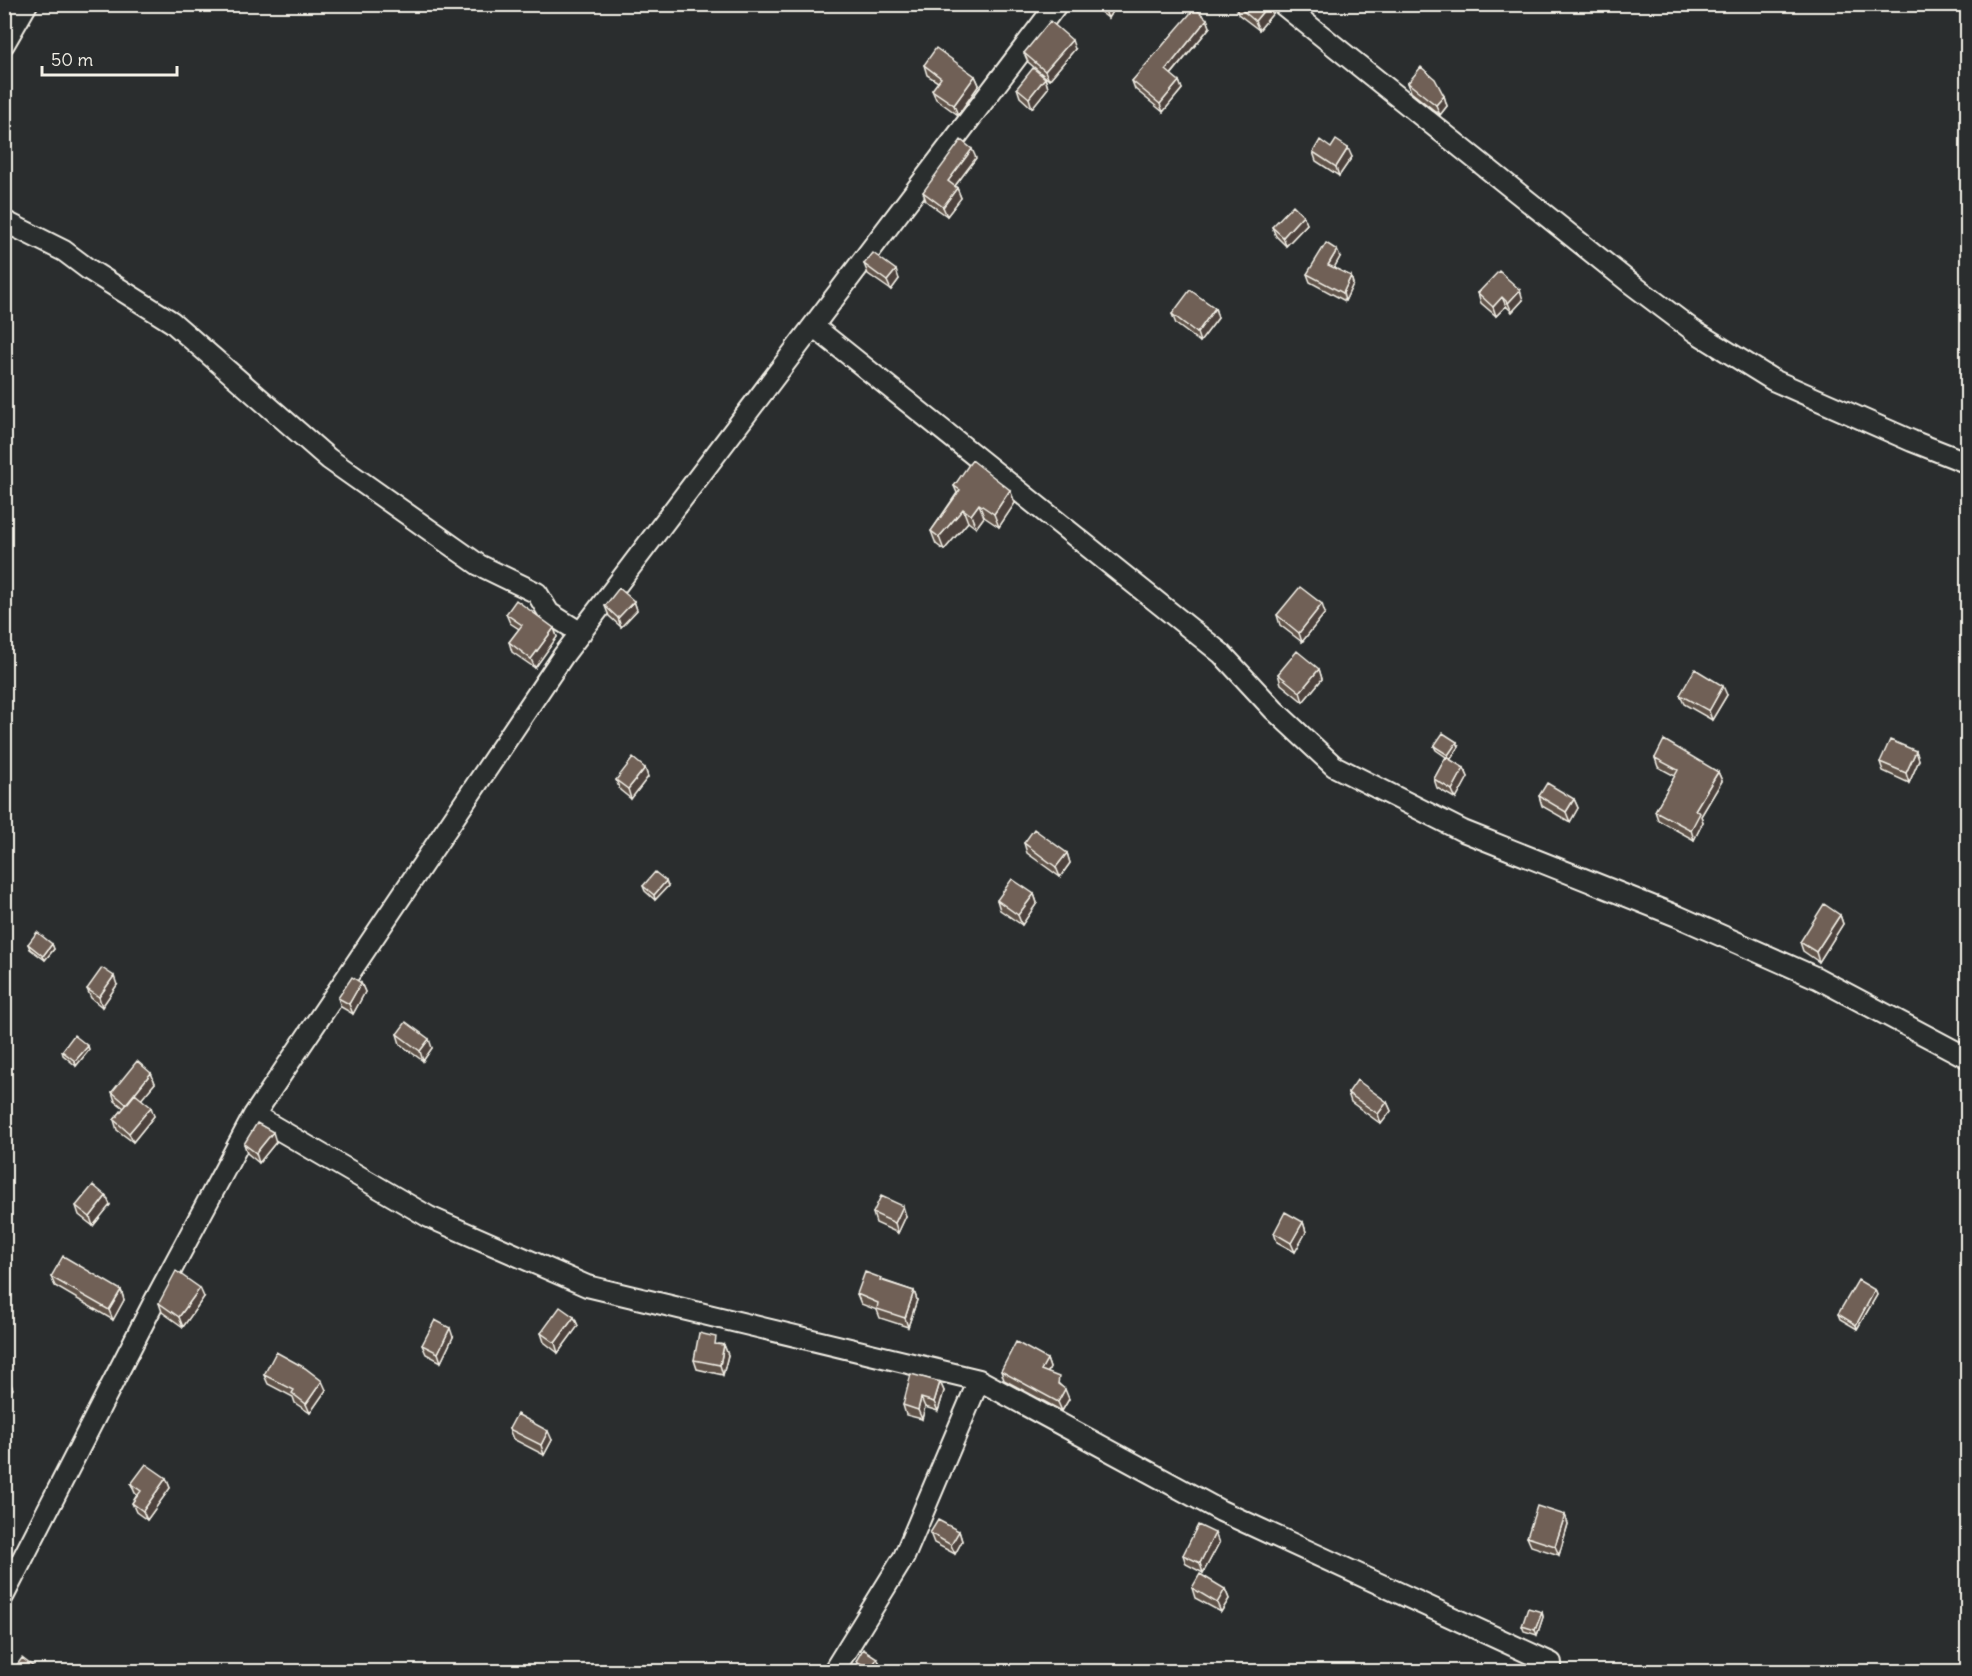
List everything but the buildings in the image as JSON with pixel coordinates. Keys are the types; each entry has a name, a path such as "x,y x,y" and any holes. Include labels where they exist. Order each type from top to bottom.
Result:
{"street":[{"path":"4,44 27,4"},
{"path":"4,1595 153,1304 254,1115 563,656 1057,4"},
{"path":"1282,4 1629,282 1694,331 1773,380 1911,441 1968,463"},
{"path":"4,221 64,251 88,269 172,321 329,459 479,565 537,593 549,613 581,633"},
{"path":"813,326 1222,654 1274,710 1334,766 1463,831 1677,916 1818,978 1968,1058"},
{"path":"254,1115 429,1217 587,1286 979,1380 1221,1511 1551,1663 1551,1671"},
{"path":"833,1671 904,1557 979,1380"}]}
